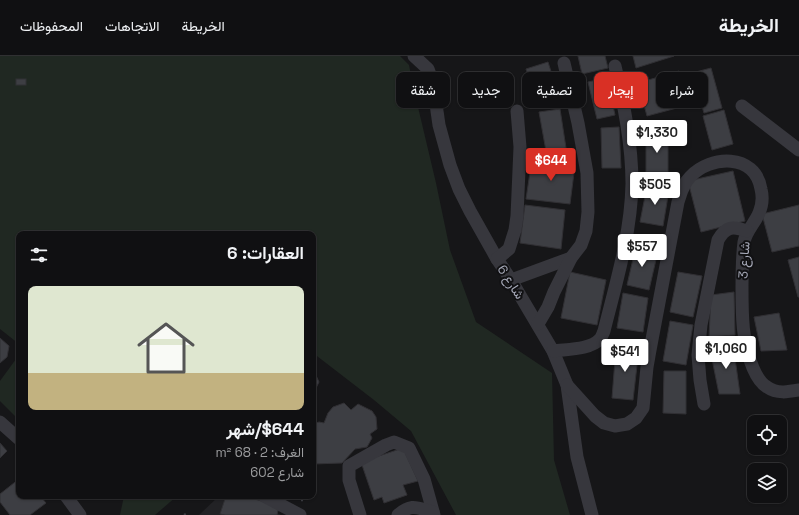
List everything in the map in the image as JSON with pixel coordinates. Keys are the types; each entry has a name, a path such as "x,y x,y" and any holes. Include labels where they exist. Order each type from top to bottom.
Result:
{"street":[{"name":"شارع 6","path":"414,56 428,70 433,83 439,125 450,165 459,189 497,259 554,351 567,385 577,458 592,515"},
{"path":"538,324 548,307 571,258 581,246 586,231 588,212 587,173 578,123 564,63"},
{"path":"554,351 588,347 595,344 600,339 604,331 618,277 628,227 632,185 628,127 615,66"},
{"path":"742,106 799,150"},
{"path":"497,259 509,248 516,223 520,146 517,110"},
{"name":"شارع 3","path":"567,385 595,416 604,423 615,426 626,424 636,418 642,408 647,367 678,202 682,189 689,178 699,169 711,163 724,160 737,162 749,167 757,177 761,188 762,201 759,213 747,231 744,241 742,315 743,330 750,360 760,382 767,388 785,392 799,390"},
{"path":"704,404 698,355 701,325 718,240 722,233 729,228 738,228 747,231"},
{"path":"511,280 571,258"},
{"path":"0,422 16,436"},
{"path":"360,515 349,480 349,466 394,442 409,448 424,479 433,514"},
{"path":"68,499 80,515"},
{"path":"270,499 300,515"},
{"path":"398,515 405,509 414,507 433,514"}],"shaded area":[{"path":"0,56 400,56 409,65 410,72 396,72 396,108 418,108 450,250 476,322 552,373 554,460 570,515 456,515 411,431 316,355 316,231 16,231 16,342 0,329"},
{"path":"16,359 16,417 0,401 0,381"},
{"path":"123,499 174,499 155,515 120,515"},
{"path":"216,499 247,499 281,515 199,515"}],"building":[{"path":"578,56 605,56 608,68 586,73 582,72"},
{"path":"633,56 674,56 636,68"},
{"path":"548,62 551,72 527,72 526,69"},
{"path":"711,68 722,108 704,113 702,108 708,108 708,72 696,72"},
{"path":"656,78 656,108 677,108 647,116 645,108 648,108 648,80"},
{"path":"16,79 26,79 26,85 16,85"},
{"path":"594,81 594,107 588,82"},
{"path":"594,108 613,108 615,115 597,119"},
{"path":"560,109 566,148 546,151 539,112"},
{"path":"724,110 733,144 712,150 703,116"},
{"path":"619,127 621,168 602,168 601,128"},
{"path":"646,137 668,137 668,172 646,172"},
{"path":"532,159 575,165 570,204 526,199"},
{"path":"733,171 745,221 701,232 688,181"},
{"path":"647,186 669,190 663,226 640,222"},
{"path":"525,205 565,210 561,249 520,243"},
{"path":"799,205 799,246 772,252 762,214"},
{"path":"636,246 658,251 649,290 627,285"},
{"path":"799,257 799,297 798,297 788,260"},
{"path":"570,272 606,280 597,325 561,318"},
{"path":"678,272 702,276 693,317 670,312"},
{"path":"734,292 735,335 709,337 711,295"},
{"path":"623,293 648,298 643,332 617,328"},
{"path":"779,313 787,350 761,351 754,317"},
{"path":"670,321 693,325 686,365 663,361"},
{"path":"0,338 9,346 7,357 0,363"},
{"path":"733,344 740,394 719,394 710,349"},
{"path":"616,347 639,348 633,400 612,398"},
{"path":"664,371 686,371 686,414 663,413"},
{"path":"316,375 319,382 316,388"},
{"path":"344,403 351,410 358,404 372,411 376,417 377,429 370,434 372,438 367,447 355,449 342,463 316,464 316,423 324,423 328,413 333,407"},
{"path":"0,443 7,451 0,458"},
{"path":"403,448 418,481 403,485 407,495 384,503 382,497 374,500 361,462"},
{"path":"16,481 16,499 43,499 46,503 30,515 10,515 0,502 0,494"},
{"path":"225,499 254,499 279,506 277,515 220,514"}]}
